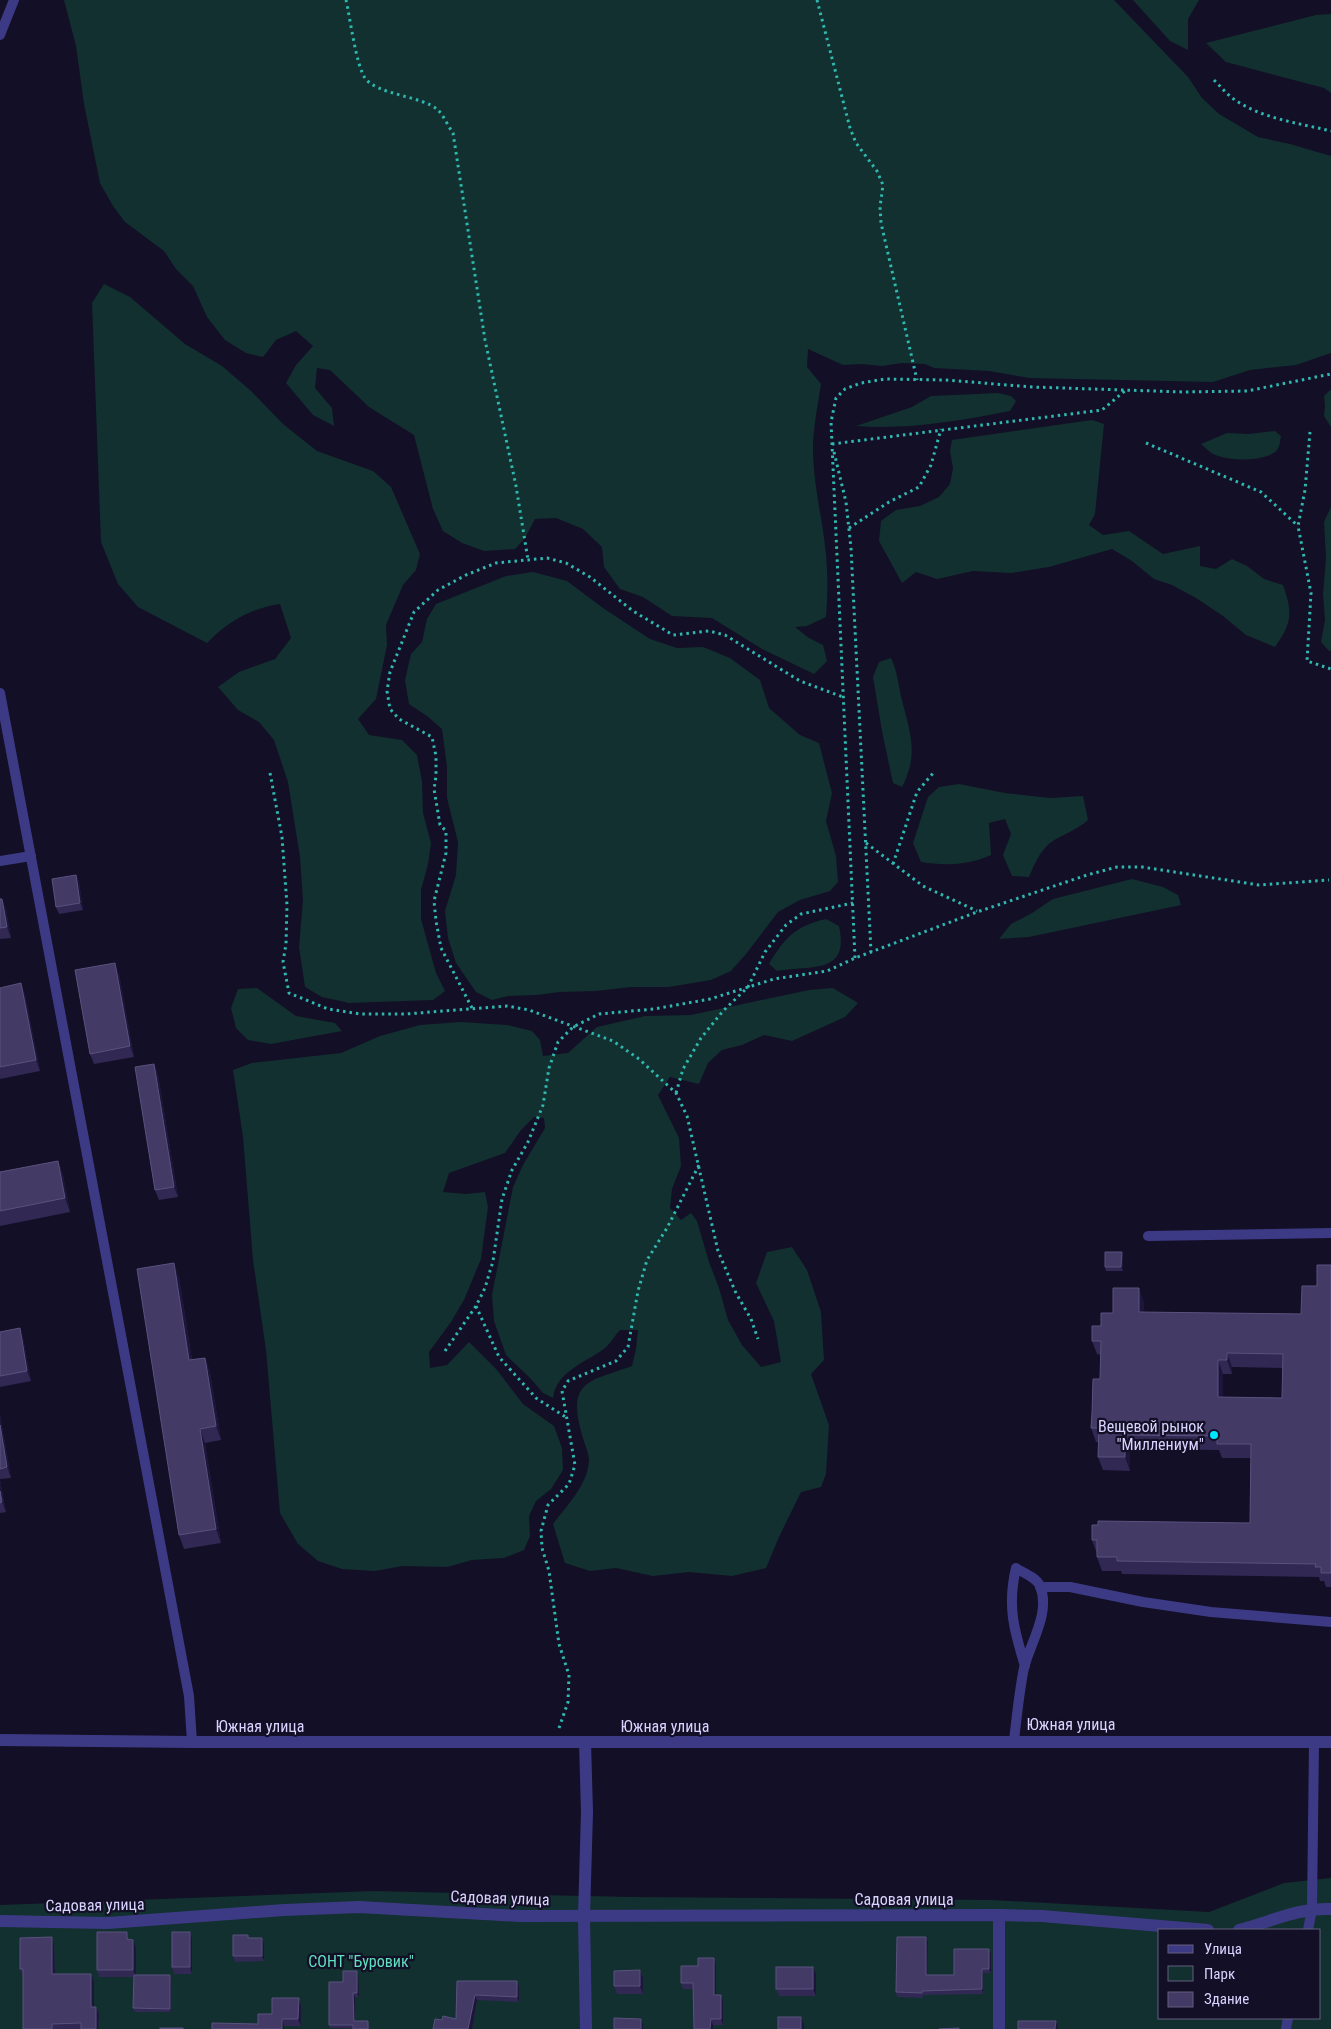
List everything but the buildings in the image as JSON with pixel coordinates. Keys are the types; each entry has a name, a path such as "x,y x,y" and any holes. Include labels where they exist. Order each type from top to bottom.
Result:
{"street":[{"name":"Южная улица","path":"0,1740 192,1742 1014,1740 1331,1742"},
{"path":"585,1742 587,1832 584,1916 586,2029"},
{"name":"Садовая улица","path":"0,1921 108,1923 284,1910 359,1907 488,1916 1042,1916 1196,1929"},
{"path":"1242,1929 1312,1908 1331,1909"},
{"path":"999,1915 1000,2029"}],"lane":[{"path":"0,36 14,0"},
{"path":"0,693 189,1696 192,1742"},
{"path":"0,861 31,856"},
{"path":"1148,1236 1331,1232"},
{"path":"1014,1740 1024,1666 1041,1619 1042,1601 1040,1588 1036,1581 1016,1568 1010,1590 1012,1615 1024,1666"},
{"path":"1040,1588 1070,1587 1143,1602 1211,1612 1331,1622"},
{"path":"1308,1929 1312,1908 1314,1742"}],"path":[{"path":"346,0 357,54 365,78 382,89 437,109 453,133 485,340 516,486 528,560"},
{"path":"817,0 850,128 856,143 877,171 882,185 881,223 917,380"},
{"path":"1214,80 1231,97 1252,109 1331,131"},
{"path":"855,958 832,443 832,411 836,398 845,390 861,383 885,379 1184,392 1247,391 1331,374"},
{"path":"832,443 1102,410 1126,390"},
{"path":"849,528 889,502 919,487 931,465 941,429"},
{"path":"1310,432 1305,490 1298,526 1311,593 1307,661 1331,669"},
{"path":"832,443 846,502 854,590 871,952"},
{"path":"1146,443 1261,492 1298,526"},
{"path":"472,1008 441,948 436,921 434,901 446,853 446,831 440,825 434,789 436,756 432,737 399,719 390,709 388,691 390,672 414,612 438,590 466,575 496,563 547,558 566,563 590,577 633,611 672,635 709,631 726,635 800,681 843,697"},
{"path":"893,864 917,792 934,772"},
{"path":"270,773 282,837 288,905 283,962 288,993 328,1009 360,1014 406,1014 506,1006 529,1010 614,1041 639,1059 676,1093 687,1116 718,1251 736,1293 751,1319 758,1339"},
{"path":"866,843 923,886 977,912"},
{"path":"445,1351 476,1306 485,1288 493,1261 502,1199 512,1170 528,1142 543,1106 549,1068 558,1042 573,1026 599,1014 654,1009 710,999 774,979 827,971 855,958 977,912 1117,867 1142,867 1259,885 1329,880"},
{"path":"676,1093 683,1069 701,1038 748,987 765,952 786,925 801,914 853,902"},
{"path":"554,1742 568,1702 568,1676 558,1644 549,1571 542,1548 541,1531 548,1505 569,1484 576,1465 562,1390 568,1381 616,1360 628,1347 638,1291 647,1260 667,1228 699,1165"},
{"path":"476,1306 499,1357 536,1398 567,1419"}],"green space":[{"path":"64,0 1114,0 1188,77 1202,98 1219,114 1258,137 1331,156 1331,353 1296,365 1250,370 1213,382 1029,378 989,371 934,368 925,364 843,365 808,349 807,367 821,384 813,449 815,480 826,556 827,600 826,617 807,626 795,627 809,638 823,645 827,661 814,674 762,649 712,618 672,616 643,597 620,589 604,567 602,547 583,529 556,518 535,519 525,538 515,549 484,551 462,543 443,531 433,509 414,435 369,407 330,370 317,368 315,388 332,408 334,426 313,415 286,383 296,365 313,346 296,331 276,340 263,357 246,353 225,340 207,317 193,286 176,269 164,251 125,222 100,183 84,104 76,46"},
{"path":"1133,0 1199,0 1188,19 1188,50 1170,41"},
{"path":"1331,14 1331,93 1324,88 1226,62 1206,43 1316,15"},
{"path":"104,284 130,297 185,344 222,366 251,391 283,424 317,451 373,471 391,487 420,554 416,570 403,585 386,625 387,645 376,699 358,719 369,735 402,740 417,755 422,781 423,813 431,843 421,890 421,919 436,973 445,991 433,1000 349,1003 322,997 305,987 299,947 303,900 300,857 288,782 274,740 259,722 238,710 218,687 239,672 275,659 291,638 280,604 259,609 240,617 223,628 207,643 138,607 118,584 101,542 92,303"},
{"path":"1330,390 1331,427 1324,416 1324,396"},
{"path":"998,393 1011,396 1016,401 1010,411 914,426 856,426 912,407 931,396"},
{"path":"1092,420 1104,424 1095,514 1089,525 1103,535 1129,531 1163,554 1200,546 1200,566 1216,569 1232,559 1247,566 1264,579 1283,585 1288,603 1289,617 1285,631 1275,647 1246,635 1223,616 1196,598 1172,585 1154,579 1132,561 1112,549 1049,567 1011,573 973,571 937,579 916,572 902,583 879,541 881,521 896,510 920,506 939,497 950,484 953,468 950,451 952,440"},
{"path":"1275,431 1281,436 1278,449 1271,454 1255,459 1237,459 1220,456 1212,453 1201,444 1227,433 1249,434"},
{"path":"1331,507 1331,650 1329,651 1321,642 1325,620 1323,594 1326,558 1324,522"},
{"path":"533,572 567,581 603,608 650,639 677,648 703,647 730,658 760,680 769,708 800,735 819,743 832,793 826,821 836,856 838,882 830,891 800,900 778,912 731,971 711,980 669,987 631,987 596,991 560,992 508,996 492,1000 476,992 456,963 448,938 445,911 456,875 458,842 447,798 447,767 442,729 409,704 405,680 411,654 422,642 427,619 436,604 506,576"},
{"path":"891,658 895,667 910,731 912,752 911,763 902,787 893,783 873,677 879,662"},
{"path":"959,784 1005,793 1050,798 1083,796 1088,820 1046,846 1029,877 1012,876 1003,855 1011,834 1005,819 989,823 991,855 957,864 921,862 913,843 928,797 939,787"},
{"path":"1132,879 1163,887 1178,895 1181,905 1029,937 999,939 1011,924 1053,899"},
{"path":"826,919 839,926 841,942 839,953 833,960 825,965 777,971 769,964 780,947 792,934 807,925"},
{"path":"257,988 296,1016 335,1023 342,1031 271,1044 248,1040 236,1028 231,1008 238,989"},
{"path":"833,988 858,1003 845,1017 792,1041 764,1035 742,1045 722,1050 708,1063 699,1084 670,1077 658,1095 679,1138 681,1166 672,1189 670,1208 681,1220 691,1213 697,1221 728,1320 742,1345 761,1367 781,1362 774,1321 756,1283 767,1252 792,1247 807,1270 821,1312 824,1360 811,1374 829,1425 826,1474 821,1487 801,1492 766,1568 732,1576 689,1572 653,1576 616,1568 590,1571 565,1563 553,1524 580,1487 589,1461 578,1417 577,1404 579,1394 584,1386 592,1381 632,1366 638,1330 620,1330 605,1348 573,1368 560,1380 553,1398 543,1393 506,1355 494,1321 492,1295 513,1187 523,1165 545,1128 544,1118 534,1117 521,1130 505,1153 449,1173 443,1192 466,1194 485,1192 488,1207 481,1259 464,1300 429,1352 430,1368 447,1365 469,1342 497,1370 523,1404 554,1426 562,1448 563,1470 551,1489 536,1501 529,1516 530,1536 524,1550 504,1558 472,1560 447,1567 402,1566 375,1571 342,1569 318,1561 298,1544 280,1513 266,1350 253,1260 243,1137 233,1070 252,1063 341,1053 380,1036 420,1025 461,1022 507,1025 532,1031 540,1040 543,1056 568,1053 597,1027 645,1016 691,1015 809,990"},
{"name":"СОНТ \"Буровик\"","path":"1331,1878 1331,2029 0,2029 0,1905 374,1891 631,1897 992,1900 1209,1912 1284,1883"}],"place":[{"name":"Вещевой рынок \"Миллениум\"","path":"1214,1435"}]}
